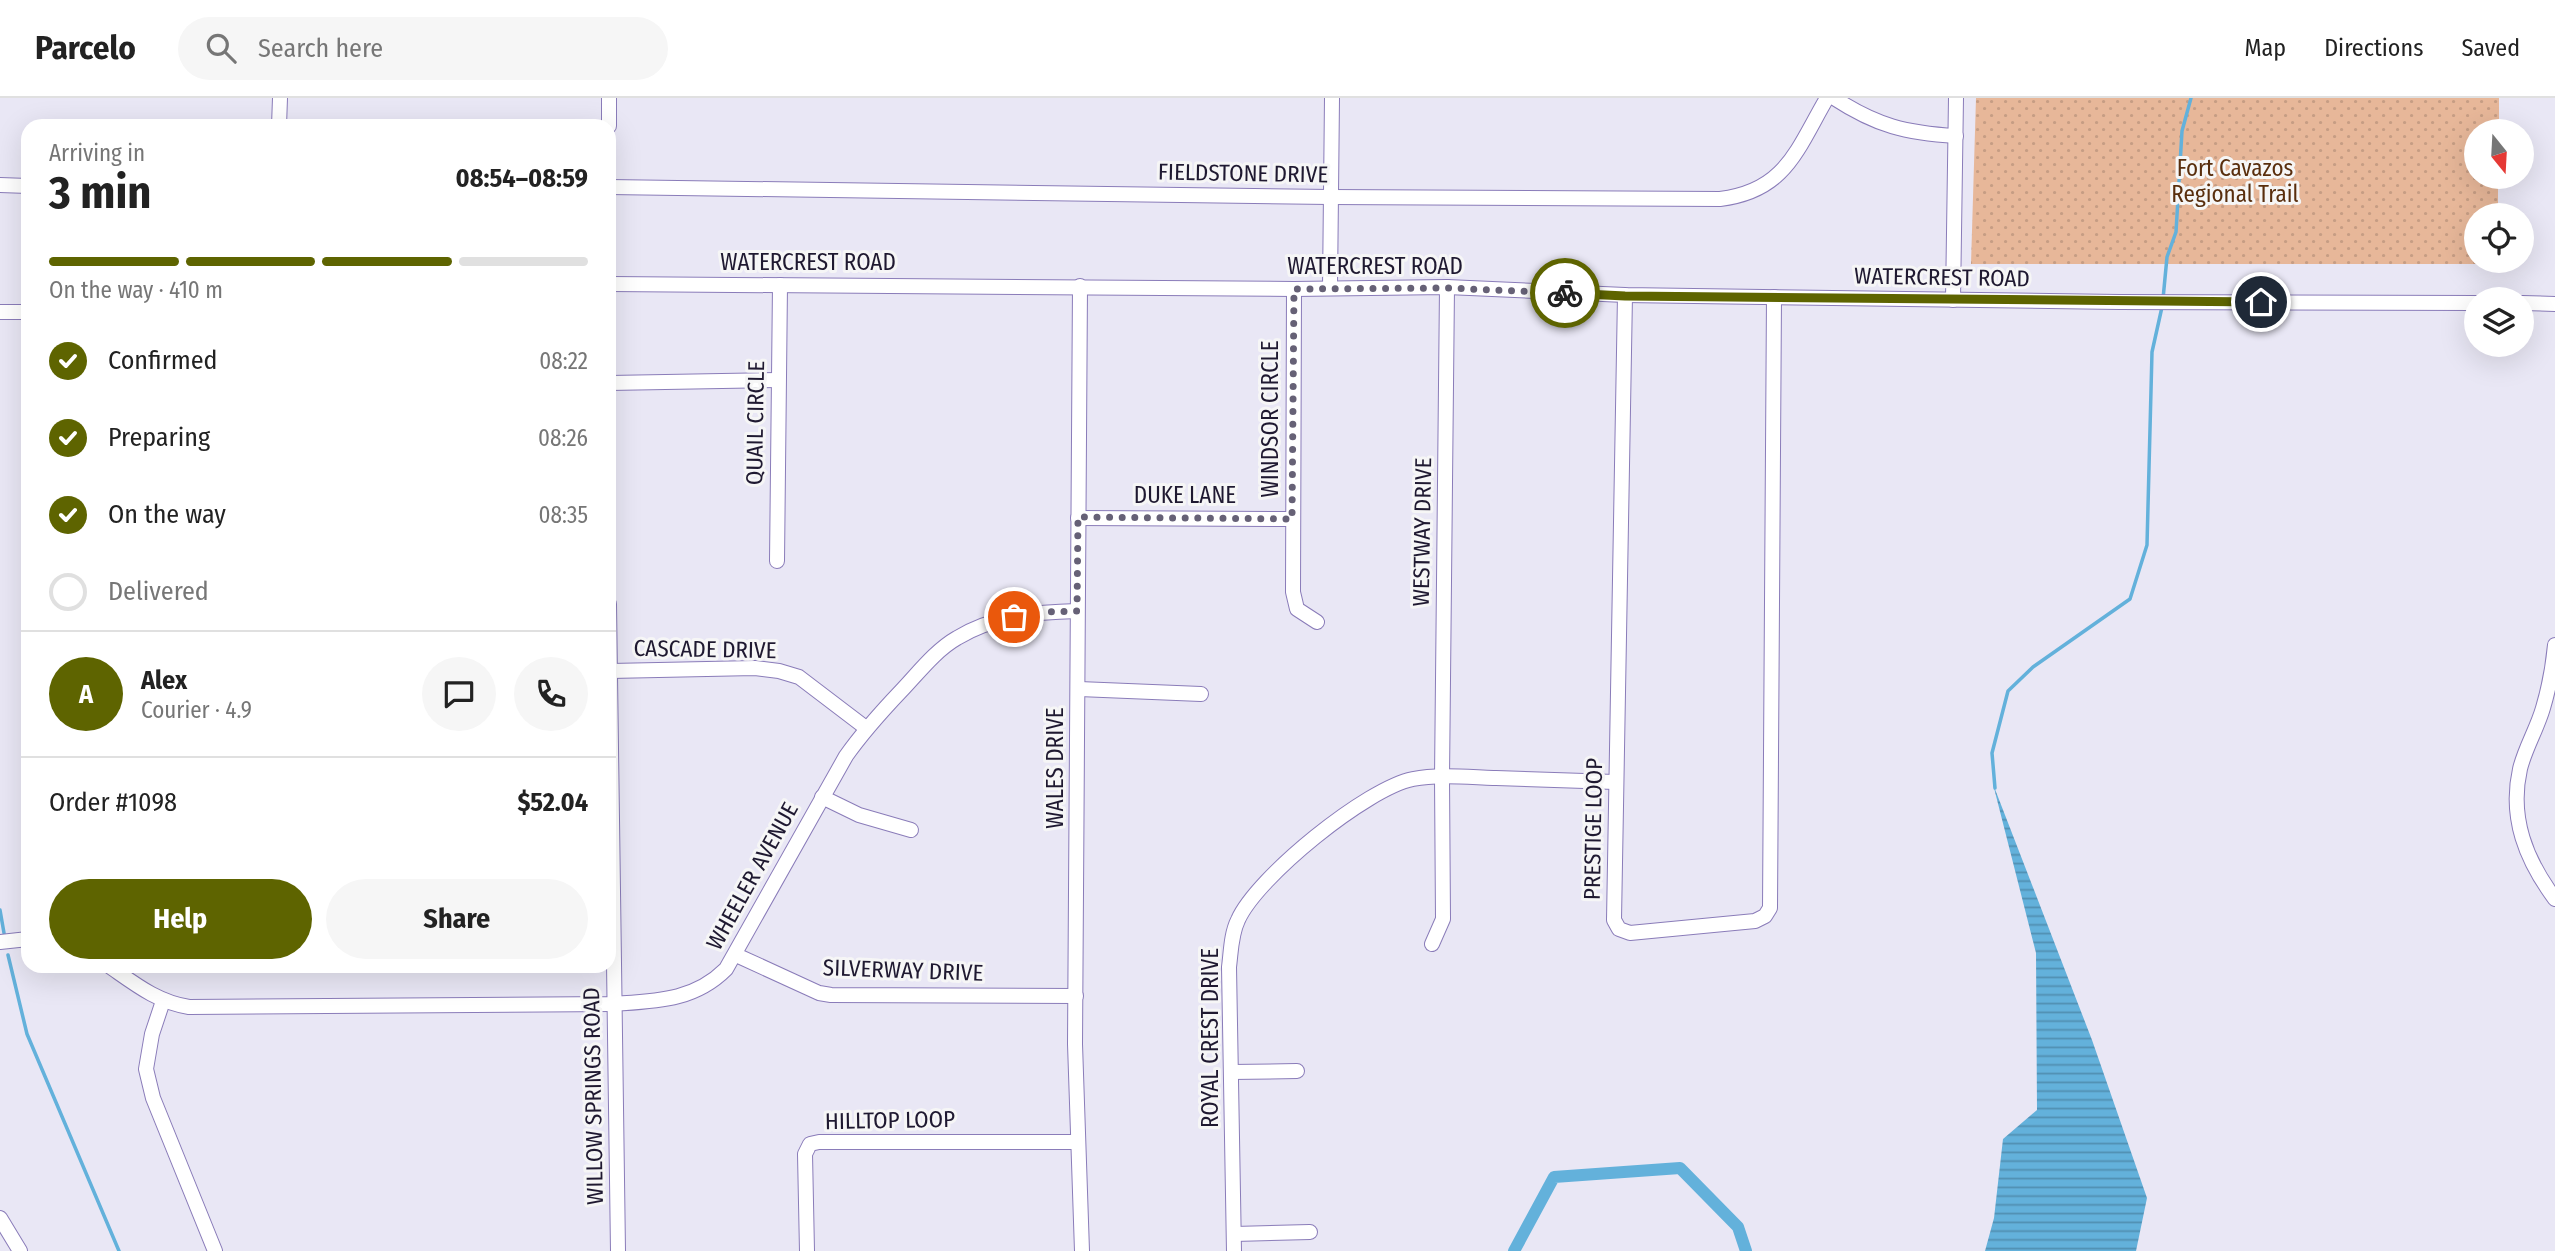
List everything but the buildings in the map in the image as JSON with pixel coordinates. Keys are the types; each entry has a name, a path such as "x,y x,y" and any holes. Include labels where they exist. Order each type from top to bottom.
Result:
{"street":[{"path":"279,119 280,98"},
{"path":"609,98 609,119"},
{"path":"1330,288 1332,98"},
{"name":"FIELDSTONE DRIVE","path":"616,187 1330,197 1735,197 1765,187 1773,181 1792,159 1827,98"},
{"path":"1834,98 1861,116 1898,129 1956,136"},
{"path":"1953,300 1956,98"},
{"path":"0,185 21,186"},
{"name":"WATERCREST ROAD","path":"616,284 1447,288 1625,296 2464,303"},
{"name":"QUAIL CIRCLE","path":"777,561 780,285"},
{"name":"WALES DRIVE","path":"1080,286 1076,996 1077,1142 1082,1251"},
{"name":"WESTWAY DRIVE","path":"1432,944 1443,919 1447,288"},
{"name":"WINDSOR CIRCLE","path":"1294,289 1293,592 1297,609 1317,622"},
{"name":"PRESTIGE LOOP","path":"1625,296 1614,920 1619,929 1630,933 1755,921 1765,916 1770,908 1774,297"},
{"path":"2534,303 2555,303"},
{"path":"0,312 21,312"},
{"path":"616,383 779,380"},
{"name":"DUKE LANE","path":"1078,517 1292,519"},
{"name":"WHEELER AVENUE","path":"120,973 163,1001 189,1007 613,1004 662,1001 691,993 716,978 736,955 822,797 866,728 929,661 955,639 991,622 1046,612 1077,611"},
{"path":"2552,891 2527,854 2517,815 2517,789 2521,766 2549,709 2555,645"},
{"name":"CASCADE DRIVE","path":"616,679 755,668 779,671 799,677 866,728"},
{"path":"1079,689 1201,694"},
{"name":"ROYAL CREST DRIVE","path":"1234,1251 1229,967 1237,921 1246,907 1273,876 1352,809 1390,787 1413,779 1615,782"},
{"path":"822,797 859,815 911,830"},
{"path":"0,942 21,940"},
{"name":"SILVERWAY DRIVE","path":"736,955 819,993 831,995 1076,996"},
{"name":"WILLOW SPRINGS ROAD","path":"613,973 618,1251"},
{"path":"163,1001 152,1034 146,1069 153,1098 215,1251"},
{"path":"1231,1072 1297,1072"},
{"name":"HILLTOP LOOP","path":"807,1251 805,1154 810,1144 1077,1142"},
{"path":"2,1225 20,1251"},
{"path":"1234,1234 1310,1232"}],"green space":[{"name":"Fort Cavazos Regional Trail","path":"1976,98 2499,98 2499,119 2464,119 2464,189 2498,189 2498,203 2464,203 2464,264 1971,264"}],"water":[{"path":"1993,784 2092,1040 2147,1198 2136,1251 1985,1251 1994,1218 2003,1139 2037,1110 2036,953"}],"waterway":[{"path":"2163,299 2167,257 2176,232 2182,131 2191,98"},
{"path":"1995,788 1992,753 2008,691 2033,667 2130,599 2147,545 2152,352 2162,307"},
{"path":"0,910 4,933"},
{"path":"8,955 27,1034 119,1251"},
{"path":"1514,1251 1554,1177 1680,1168 1738,1227 1746,1251"}],"way so far":[{"path":"1014,617 1077,611 1078,517 1292,519 1294,289 1447,288 1565,293"}],"route":[{"path":"1565,293 1625,296 2261,302"}]}
